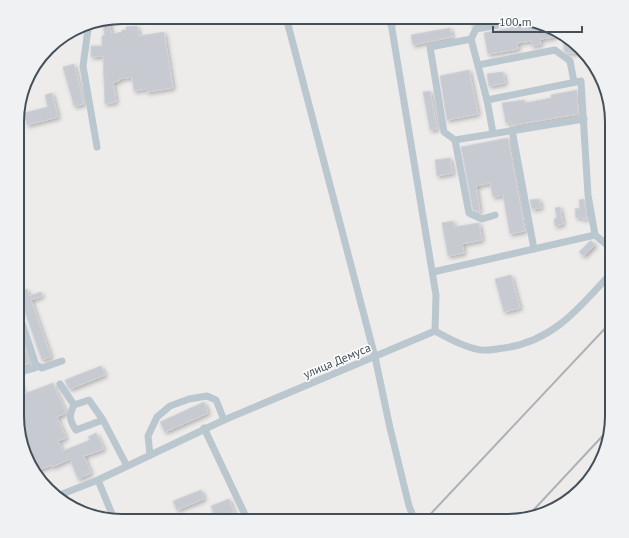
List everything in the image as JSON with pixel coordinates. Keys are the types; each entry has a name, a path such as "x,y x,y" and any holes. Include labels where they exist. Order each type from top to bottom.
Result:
{"street":[{"path":"288,24 375,357 390,428 413,514"},
{"path":"391,24 433,272 436,295 434,330 459,344 478,350 493,350 515,347 546,335 576,312 605,280"},
{"path":"493,133 487,100 471,39 476,29 503,24"},
{"path":"88,30 83,66 97,147"},
{"path":"471,39 430,47 444,132 455,140 469,213 482,219 495,215"},
{"path":"478,65 555,50 570,62 574,82"},
{"path":"487,100 581,81 588,195 595,234 605,243"},
{"path":"455,140 584,119"},
{"path":"512,130 534,249"},
{"path":"433,272 595,234"},
{"path":"24,327 36,365 42,368 62,361"},
{"name":"улица Демуса","path":"63,494 98,480 204,428 375,357 434,330"},
{"path":"24,371 35,368 36,365"},
{"path":"60,384 74,405"},
{"path":"150,455 148,436 157,417 170,406 189,399 206,396 216,400 224,420"},
{"path":"103,420 76,430 72,425 70,414 74,405 89,400 103,420 127,466"},
{"path":"204,428 245,514"},
{"path":"98,480 111,513"}],"building":[{"path":"110,25 111,34 122,32 122,30 126,30 126,27 137,26 139,36 164,32 173,88 147,92 146,89 134,91 132,77 119,79 119,81 113,82 116,102 105,104 103,56 91,57 91,46 102,46 102,36 105,35 103,26"},
{"path":"523,26 545,31 555,37 540,39 541,44 532,46 531,41 517,43 518,49 488,54 484,33"},
{"path":"450,28 452,37 413,45 411,35"},
{"path":"564,42 576,53 567,53 564,50"},
{"path":"74,64 84,104 74,106 63,67"},
{"path":"469,70 478,114 447,120 440,76"},
{"path":"503,72 505,83 489,86 487,74"},
{"path":"577,90 578,114 514,125 512,125 512,122 506,123 502,103 524,100 525,103 551,98 551,95"},
{"path":"430,91 437,129 430,130 423,92"},
{"path":"52,93 58,117 27,125 25,113 48,107 45,95"},
{"path":"508,138 525,231 510,234 503,195 493,197 490,183 476,186 480,212 473,210 461,147"},
{"path":"450,158 453,173 437,176 435,160"},
{"path":"539,199 541,208 532,209 530,200"},
{"path":"584,199 587,219 582,219 582,217 576,218 575,209 580,208 579,200"},
{"path":"560,207 563,224 555,226 554,219 557,218 555,208"},
{"path":"453,221 454,227 479,223 482,240 462,244 464,253 448,256 442,223"},
{"path":"590,241 595,245 584,256 579,252"},
{"path":"511,275 520,308 504,312 495,279"},
{"path":"27,289 29,296 41,292 42,296 31,300 51,357 42,360 24,309 24,290"},
{"path":"24,345 30,363 24,365"},
{"path":"101,366 105,375 70,389 67,385 65,380"},
{"path":"53,383 66,413 57,417 66,438 58,441 63,451 90,440 88,437 96,433 104,449 84,456 91,473 78,479 70,459 52,467 52,465 40,469 31,454 24,422 24,394"},
{"path":"204,402 208,413 165,432 160,422"},
{"path":"201,490 204,499 177,510 173,501"},
{"path":"229,499 234,512 229,514 214,514 211,506"}],"railway":[{"path":"431,514 605,328"},
{"path":"533,511 603,436"}]}
